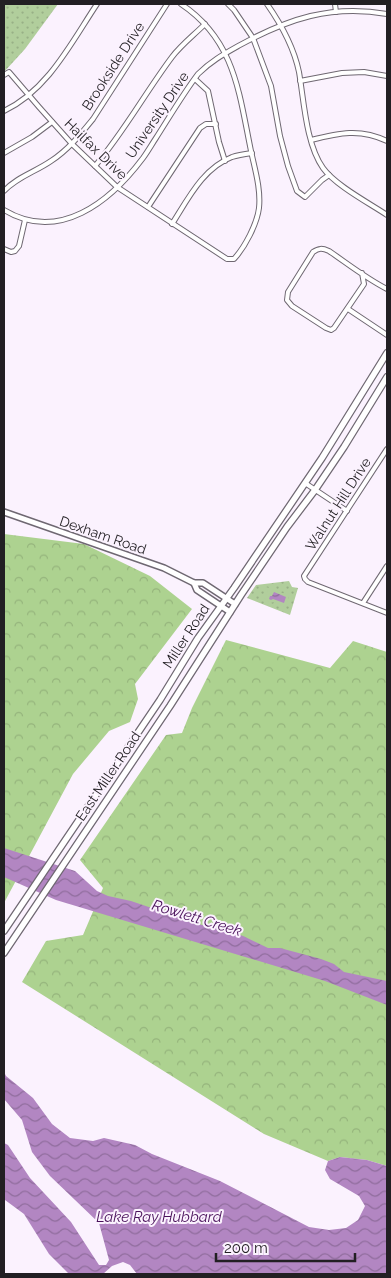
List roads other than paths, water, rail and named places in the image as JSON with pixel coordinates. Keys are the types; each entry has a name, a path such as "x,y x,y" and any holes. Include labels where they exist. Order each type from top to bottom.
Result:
{"main road":[{"name":"Miller Road","path":"4,931 160,700 198,638 305,483 387,354"},
{"name":"Miller Road","path":"230,612 344,447 387,378"},
{"name":"East Miller Road","path":"4,953 170,706 230,612"}],"street":[{"path":"4,111 28,95 52,72 97,4"},
{"name":"Brookside Drive","path":"4,191 15,181 50,162 72,144 93,119 167,4"},
{"path":"172,224 199,183 210,170 225,160 252,153 240,91 225,53 205,24 181,4"},
{"path":"228,4 253,38 271,86 280,136 297,191 305,197 329,175"},
{"path":"267,4 284,33 294,57 311,140 318,160 329,175 339,184 387,215"},
{"path":"335,4 336,12"},
{"name":"University Drive","path":"25,220 61,221 82,214 96,205 128,177 206,65 225,53 280,26 309,16 336,12 387,14"},
{"path":"95,166 125,127 173,55 205,24"},
{"name":"Hailfax Drive","path":"4,75 10,72 72,144 117,187 227,259 234,259 237,256 258,215 259,189 252,153"},
{"path":"300,81 342,72 364,72 387,76"},
{"path":"195,79 208,91 225,160"},
{"path":"4,153 32,137 52,122"},
{"path":"148,207 200,128 206,124 216,124"},
{"path":"311,140 351,132 366,133 387,141"},
{"path":"4,210 25,220 19,246 15,251 11,252 4,249"},
{"path":"362,274 364,284 337,325 330,330 292,306 287,300 288,292 313,252 322,248 329,251 362,274 371,281 387,289"},
{"path":"348,309 387,335"},
{"path":"376,372 387,378"},
{"name":"Walnut Hill Drive","path":"363,603 308,582 304,579 304,576 387,449"},
{"path":"305,483 347,511"},
{"name":"Dexham Road","path":"4,512 164,568 194,583 203,583 235,604"},
{"path":"387,566 363,603 387,613"},
{"name":"Dexham Road","path":"194,583 198,590 230,612"}],"water":[{"path":"274,592 286,597 284,603 269,599"},
{"path":"4,848 75,871 97,891 108,896 131,901 202,925 219,927 268,948 280,948 321,959 334,964 344,972 387,981 387,1005 325,981 56,900 4,877"},
{"name":"Lake Ray Hubbard","path":"4,1072 6,1076 33,1098 52,1124 70,1138 93,1141 104,1138 135,1145 152,1154 220,1181 309,1227 329,1230 346,1228 358,1220 365,1206 359,1196 330,1179 325,1170 328,1161 340,1157 367,1160 387,1166 387,1274 137,1274 130,1265 123,1262 112,1266 103,1274 69,1274 49,1254 24,1214 5,1200 4,1143 8,1145 30,1178 71,1222 99,1265 106,1265 109,1260 99,1223 50,1176 32,1152 22,1120 4,1099"}],"water label":[{"name":"Rowlett Creek","path":"197,918"}]}
